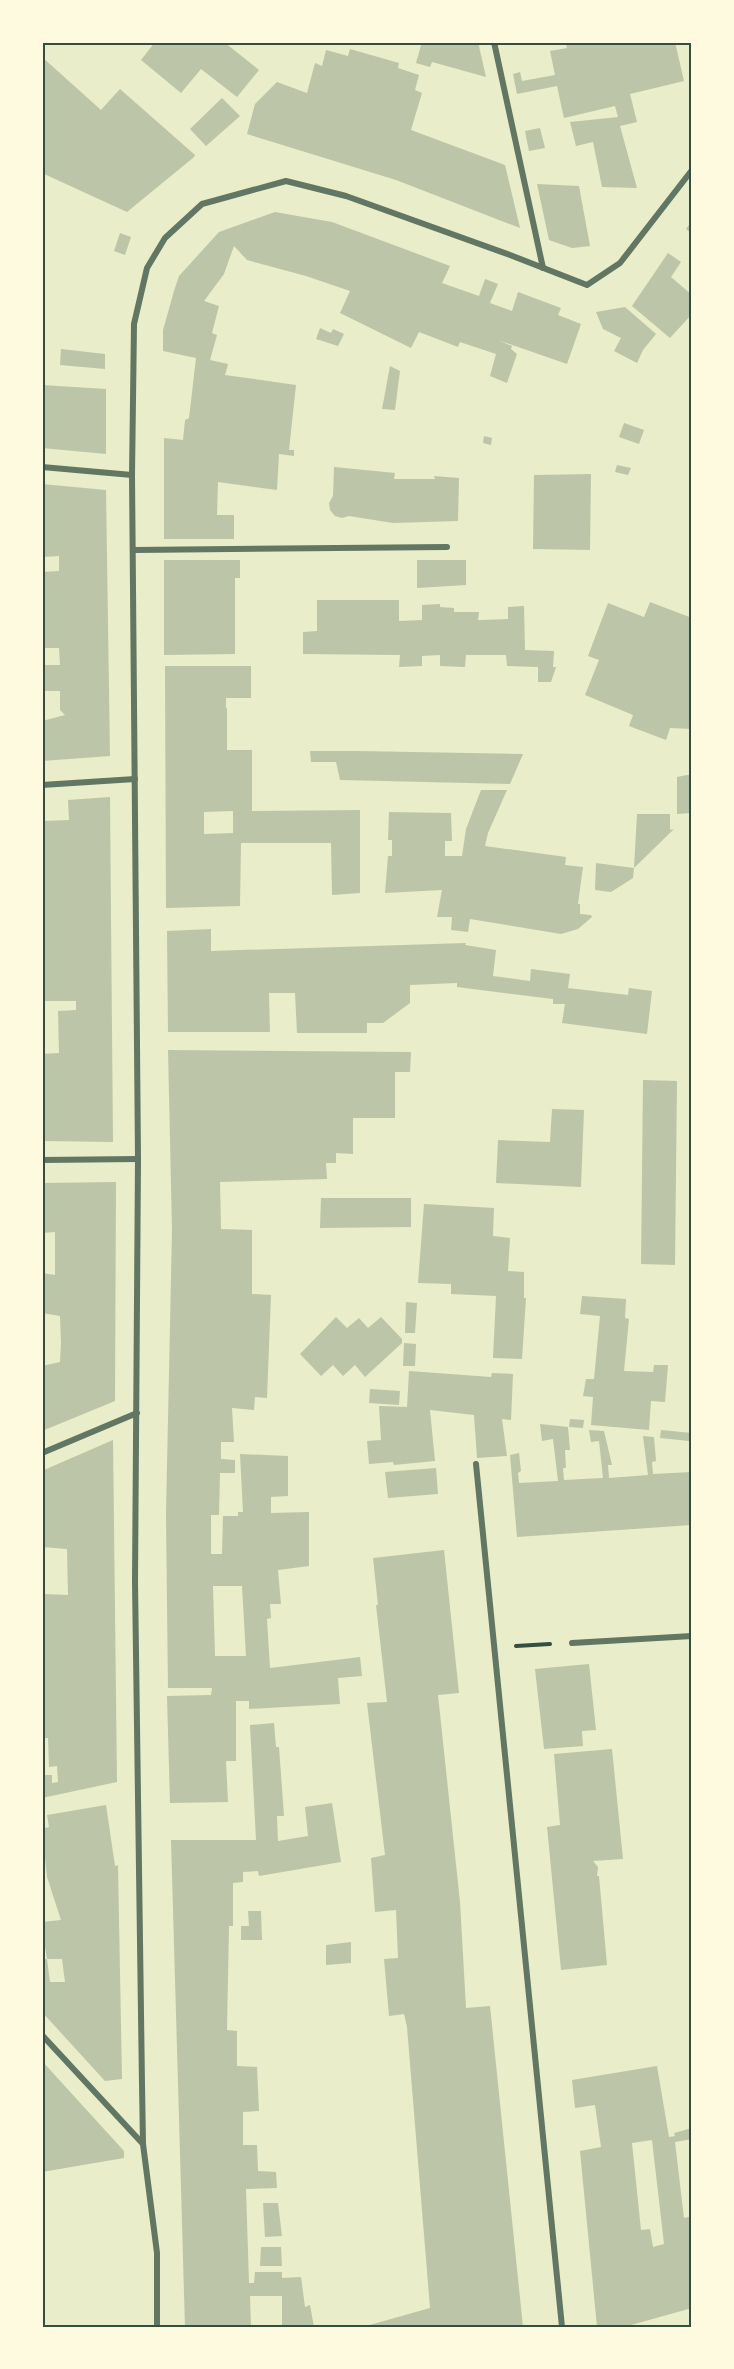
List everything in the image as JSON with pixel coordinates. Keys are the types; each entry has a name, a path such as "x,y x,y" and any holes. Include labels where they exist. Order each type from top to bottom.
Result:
{"street":[{"path":"494,42 543,268"},
{"path":"157,2327 157,2253 143,2144 135,1581 138,1159 132,475 134,324 147,268 165,238 202,204 286,181 346,196 587,285 620,263 692,170"},
{"path":"42,467 132,475"},
{"path":"134,550 447,547"},
{"path":"42,785 135,779"},
{"path":"42,1160 138,1159"},
{"path":"42,1453 137,1413"},
{"path":"476,1464 562,2327"},
{"path":"572,1643 692,1636"},
{"path":"42,2035 143,2144"}],"path":[{"path":"495,1648 572,1643"}],"building":[{"path":"155,42 224,42 259,70 237,97 201,69 181,93 141,60"},
{"path":"422,42 478,42 486,77 432,62 430,67 416,63"},
{"path":"566,42 675,42 684,81 630,94 637,122 620,126 637,188 602,187 593,142 576,146 570,122 618,117 615,106 564,118 557,86 517,94 513,74 520,72 522,81 555,75 550,51 567,48"},
{"path":"350,49 399,63 398,68 419,75 415,90 422,93 411,130 505,165 520,228 396,180 247,134 255,104 277,82 307,93 315,63 322,66 326,50 348,56"},
{"path":"42,57 101,110 120,89 195,155 194,157 127,212 42,173"},
{"path":"222,98 240,116 206,146 190,129"},
{"path":"540,128 545,148 529,151 525,131"},
{"path":"537,184 579,186 590,246 572,248 549,240"},
{"path":"275,212 332,222 450,266 442,283 479,296 485,279 498,284 490,303 512,311 518,292 561,308 558,315 581,324 567,364 498,340 512,346 511,349 517,354 507,383 490,376 496,354 460,342 458,347 419,332 411,348 340,313 350,291 247,260 234,246 224,274 204,301 219,306 212,333 217,335 210,360 228,364 225,375 296,385 289,450 294,450 294,456 279,454 277,490 218,482 217,515 234,515 234,539 164,539 164,438 183,440 185,420 189,418 196,358 163,351 163,330 179,276 219,232"},
{"path":"692,221 692,234 686,229"},
{"path":"120,233 131,237 125,255 114,251"},
{"path":"668,253 681,262 671,277 692,295 692,314 670,338 632,306"},
{"path":"625,307 656,334 643,350 637,363 614,351 621,338 603,329 596,312"},
{"path":"320,328 331,333 333,329 344,334 338,346 316,339"},
{"path":"61,349 105,354 105,369 60,365"},
{"path":"390,366 400,371 395,410 382,409"},
{"path":"42,385 106,389 106,454 42,448"},
{"path":"624,423 644,430 639,444 619,437"},
{"path":"484,436 492,438 491,445 483,443"},
{"path":"617,465 631,468 628,475 615,472"},
{"path":"334,467 395,473 394,479 435,479 434,476 459,478 458,521 393,523 335,516 330,510 329,503 333,496"},
{"path":"591,474 590,550 533,549 534,475"},
{"path":"42,484 106,490 110,756 42,761 42,721 65,715 60,710 60,691 42,691 42,665 60,665 59,648 42,648 42,572 59,571 59,556 42,557"},
{"path":"164,560 240,560 240,578 235,578 235,654 164,655"},
{"path":"417,560 466,560 466,585 417,588"},
{"path":"317,600 399,600 399,621 422,620 422,605 440,604 440,607 454,608 454,612 479,612 478,620 508,619 508,607 524,606 525,650 554,651 553,667 556,667 551,682 538,682 538,667 507,666 506,655 466,655 465,667 440,666 440,655 422,656 422,666 399,667 400,655 303,654 303,632 317,631"},
{"path":"650,602 692,618 692,729 670,728 666,740 629,726 633,715 585,695 599,660 588,656 608,603 644,617"},
{"path":"165,666 251,666 251,698 226,698 226,708 227,750 252,750 252,811 360,810 360,893 332,895 331,843 241,843 240,906 166,908","holes":["233,811 233,833 204,834 204,812"]},
{"path":"310,751 523,754 510,784 340,780 336,762 311,762"},
{"path":"692,775 692,813 677,814 677,777"},
{"path":"481,790 507,790 488,833 485,846 566,857 565,865 583,867 578,904 580,904 580,914 592,917 578,929 561,934 470,919 468,932 451,930 452,917 437,917 442,890 385,893 388,856 392,856 392,840 388,840 389,812 451,813 452,841 445,841 445,856 462,856 466,829"},
{"path":"110,797 113,1142 42,1141 42,1054 59,1053 58,1011 76,1010 76,1001 42,1001 42,910 44,910 42,821 69,820 68,800"},
{"path":"637,814 670,814 670,830 674,829 634,868"},
{"path":"596,863 634,868 633,878 611,892 595,890"},
{"path":"211,929 211,951 466,943 465,945 496,950 493,976 530,981 531,969 570,974 568,988 628,995 629,988 652,991 647,1034 562,1023 565,1004 553,1004 553,999 457,987 457,983 410,985 410,1003 383,1023 367,1023 367,1033 297,1033 295,993 269,993 270,1032 168,1032 167,931"},
{"path":"168,1050 411,1052 410,1072 395,1072 395,1118 353,1118 353,1154 336,1153 336,1163 326,1163 327,1179 220,1182 221,1229 252,1230 252,1294 271,1295 267,1398 255,1397 254,1410 232,1408 234,1442 221,1442 221,1459 235,1460 235,1473 220,1473 219,1515 211,1515 211,1554 222,1554 223,1516 238,1516 238,1512 243,1512 240,1454 288,1456 288,1496 271,1497 271,1513 309,1512 309,1566 278,1570 281,1604 270,1604 271,1618 267,1619 270,1668 360,1657 362,1676 338,1678 340,1704 249,1709 249,1701 236,1701 236,1761 226,1761 228,1802 170,1803 167,1696 211,1695 212,1688 168,1688 166,1514 172,1230","holes":["213,1586 242,1586 246,1656 215,1656"]},
{"path":"643,1080 677,1081 675,1265 641,1264"},
{"path":"552,1109 584,1110 581,1187 496,1183 498,1140 550,1142"},
{"path":"116,1182 115,1401 42,1431 42,1366 60,1362 61,1343 60,1316 42,1313 42,1273 55,1275 55,1232 42,1233 42,1183"},
{"path":"321,1198 411,1198 411,1227 320,1228"},
{"path":"424,1204 494,1208 493,1236 510,1238 508,1271 524,1272 524,1298 526,1298 522,1359 493,1358 496,1296 451,1294 451,1284 418,1283"},
{"path":"582,1296 626,1299 625,1318 629,1319 624,1371 653,1372 654,1365 668,1365 665,1402 651,1401 649,1430 591,1425 593,1397 583,1396 586,1379 594,1379 600,1316 580,1314"},
{"path":"406,1302 417,1303 415,1333 405,1333"},
{"path":"336,1317 347,1328 359,1318 368,1328 381,1317 402,1339 402,1343 365,1377 355,1365 343,1376 333,1365 321,1376 300,1354"},
{"path":"404,1343 416,1344 415,1366 403,1366"},
{"path":"409,1371 491,1377 492,1373 513,1374 511,1420 502,1419 507,1456 477,1458 474,1415 430,1410 435,1461 394,1465 393,1462 369,1464 367,1441 381,1440 379,1406 407,1407"},
{"path":"370,1389 400,1391 399,1405 369,1403"},
{"path":"570,1419 584,1420 583,1428 569,1427"},
{"path":"540,1424 568,1427 570,1450 565,1450 564,1480 603,1478 599,1441 591,1442 589,1430 604,1431 612,1465 608,1465 609,1478 648,1475 643,1436 654,1437 656,1461 652,1462 653,1474 692,1472 692,1525 517,1537 510,1455 519,1453 521,1471 518,1473 519,1483 558,1481 553,1439 542,1441"},
{"path":"661,1430 692,1433 692,1453 689,1441 660,1438"},
{"path":"113,1440 117,1782 42,1798 42,1775 52,1775 52,1783 58,1782 57,1766 49,1767 48,1738 43,1738 42,1594 68,1595 67,1549 42,1547 44,1470"},
{"path":"436,1468 438,1494 388,1498 385,1472"},
{"path":"444,1550 459,1693 438,1695 460,1902 466,2008 490,2006 523,2327 366,2326 430,2308 407,2027 404,2014 389,2016 384,1959 398,1958 396,1910 375,1912 371,1858 385,1855 367,1703 387,1702 373,1558"},
{"path":"589,1664 596,1730 582,1731 583,1746 544,1749 535,1669"},
{"path":"274,1723 276,1747 279,1747 284,1816 277,1816 278,1841 308,1836 305,1807 332,1803 341,1862 259,1876 258,1871 243,1872 243,1882 233,1883 233,1926 229,1926 227,2030 237,2031 237,2066 257,2067 259,2111 243,2112 243,2145 257,2145 258,2171 276,2172 277,2188 246,2189 249,2283 254,2283 255,2272 282,2272 282,2278 301,2277 305,2307 310,2305 314,2327 282,2327 282,2296 250,2296 251,2327 185,2327 171,1840 256,1840 250,1725"},
{"path":"612,1749 623,1859 593,1861 598,1867 597,1876 599,1876 607,1965 561,1970 547,1827 560,1825 554,1754"},
{"path":"106,1805 115,1866 118,1865 122,2079 105,2081 42,2012 42,1959 47,1959 42,1922 61,1920 47,1877 42,1829 49,1827 47,1815","holes":["47,1959 62,1959 65,1982 50,1982"]},
{"path":"248,1911 261,1911 262,1940 241,1940 241,1926 249,1926"},
{"path":"351,1942 351,1963 326,1965 326,1945"},
{"path":"42,2061 124,2151 124,2158 42,2172"},
{"path":"657,2066 669,2137 675,2136 674,2133 692,2128 692,2139 675,2142 684,2218 692,2216 692,2308 624,2327 597,2327 580,2151 601,2147 595,2105 575,2108 572,2080","holes":["652,2140 664,2244 653,2247 650,2229 641,2230 632,2143"]},
{"path":"263,2203 278,2203 282,2236 265,2237"},
{"path":"261,2247 281,2247 282,2266 260,2266"}]}
